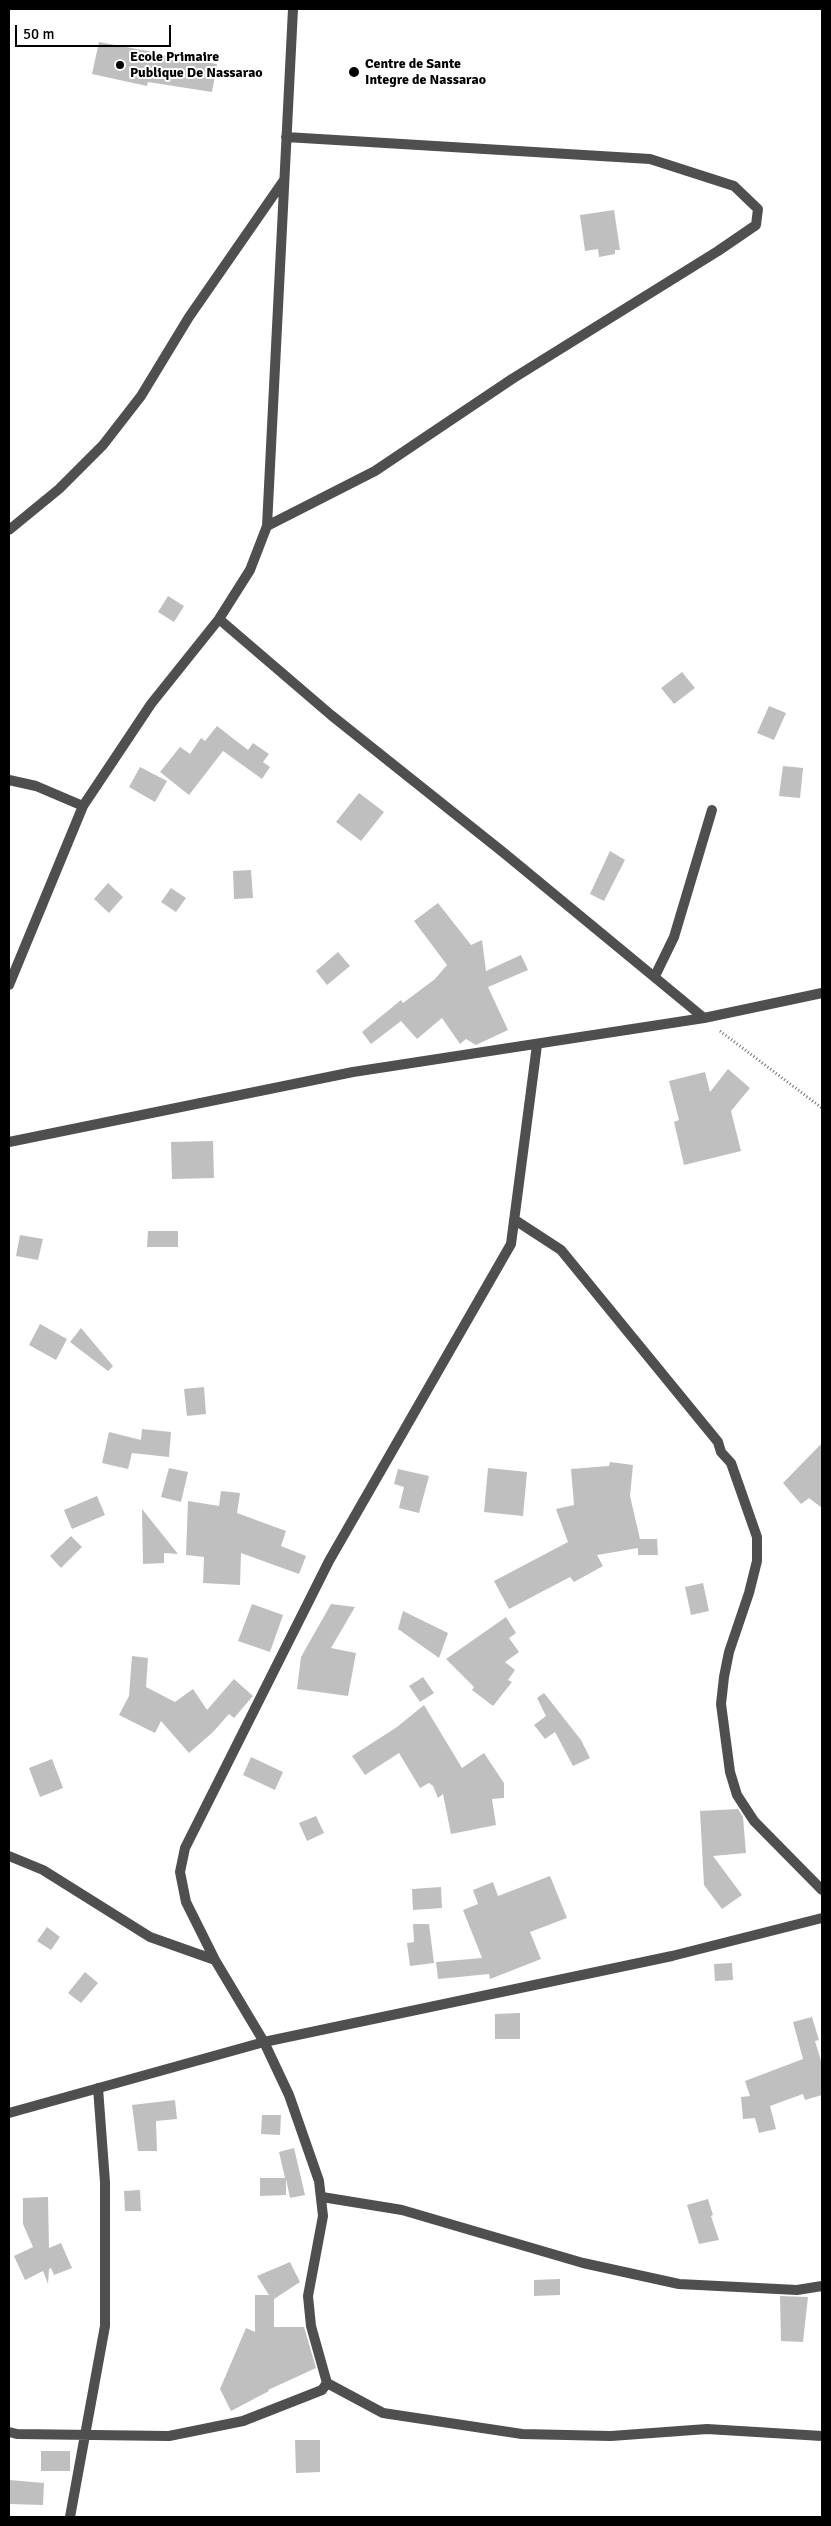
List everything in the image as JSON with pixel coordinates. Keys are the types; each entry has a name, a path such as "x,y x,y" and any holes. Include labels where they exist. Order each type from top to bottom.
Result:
{"street":[{"path":"9,985 12,968 83,806 151,704 220,619 250,570 267,526 293,9"},
{"path":"267,526 375,471 512,378 718,251 756,226 758,209 734,186 650,159 286,137"},
{"path":"9,530 59,489 104,445 140,396 189,317 284,180"},
{"path":"220,619 331,715 655,976 704,1018"},
{"path":"9,780 36,786 83,806"},
{"path":"655,976 674,938 712,810"},
{"path":"9,1142 354,1072 704,1018 822,993"},
{"path":"536,1045 516,1220 511,1244 497,1272 329,1562 185,1848 180,1872 186,1902 215,1960 264,2042 289,2095 322,2197 323,2216 308,2296 311,2326 327,2383 383,2412 522,2434 611,2436 707,2429 822,2436"},
{"path":"516,1220 562,1250 718,1442 721,1452 731,1463 757,1537 757,1561 749,1593 729,1652 724,1677 721,1704 730,1772 737,1795 754,1821 822,1890"},
{"path":"9,1856 43,1870 150,1937 215,1960"},
{"path":"9,2113 264,2042 672,1956 822,1918"},
{"path":"70,2517 105,2326 104,2182 98,2088"},
{"path":"322,2197 402,2210 583,2263 679,2284 797,2290 822,2286"},
{"path":"9,2432 17,2434 86,2436 169,2436 234,2422 322,2390 327,2383"}],"path":[{"path":"704,1018 822,1108"}],"building":[{"path":"99,42 153,52 153,54 217,64 212,92 148,82 147,86 92,74"},
{"path":"614,210 620,250 615,250 615,254 599,257 598,249 585,251 580,215"},
{"path":"168,596 184,606 174,622 158,612"},
{"path":"682,672 695,688 674,704 661,688"},
{"path":"769,706 786,713 774,740 757,733"},
{"path":"217,726 248,750 253,743 269,754 263,762 270,767 262,779 223,751 189,795 160,772 180,747 190,754 201,738 205,741"},
{"path":"783,766 803,768 800,798 779,796"},
{"path":"140,767 167,781 155,802 129,787"},
{"path":"359,793 384,812 361,841 336,822"},
{"path":"610,851 625,860 604,901 590,894"},
{"path":"251,870 253,898 234,899 233,871"},
{"path":"108,883 123,897 109,913 94,899"},
{"path":"171,888 186,898 176,912 161,902"},
{"path":"438,903 471,945 482,940 486,971 521,955 528,970 488,987 508,1030 476,1045 466,1039 460,1044 442,1018 417,1039 401,1021 371,1044 362,1032 401,1000 403,1003 435,979 447,965 414,921"},
{"path":"338,952 350,966 327,985 316,971"},
{"path":"728,1069 750,1088 731,1111 741,1151 684,1165 674,1122 679,1120 669,1081 705,1072 710,1092"},
{"path":"213,1141 214,1178 172,1179 171,1142"},
{"path":"148,1231 178,1231 178,1247 147,1247"},
{"path":"20,1235 43,1239 38,1260 16,1256"},
{"path":"40,1324 67,1339 56,1360 29,1345"},
{"path":"81,1328 113,1366 108,1371 70,1342"},
{"path":"204,1387 206,1414 187,1416 184,1389"},
{"path":"142,1429 171,1432 169,1457 132,1453 128,1469 102,1463 109,1432 141,1440"},
{"path":"822,1443 822,1508 809,1498 801,1504 783,1483"},
{"path":"610,1462 633,1465 630,1496 640,1539 657,1539 658,1555 638,1555 638,1548 597,1555 603,1566 574,1582 570,1577 509,1609 494,1581 568,1542 556,1509 574,1505 571,1469 609,1466"},
{"path":"169,1468 188,1472 181,1502 161,1497"},
{"path":"488,1468 527,1472 523,1516 484,1512"},
{"path":"398,1469 429,1476 419,1513 399,1508 404,1487 394,1484"},
{"path":"221,1491 240,1493 237,1513 286,1531 281,1546 306,1556 299,1574 241,1553 240,1585 203,1583 204,1557 186,1555 188,1501 219,1506"},
{"path":"97,1496 105,1515 72,1529 64,1510"},
{"path":"142,1509 178,1554 164,1553 164,1563 143,1564"},
{"path":"71,1536 82,1547 61,1568 50,1556"},
{"path":"703,1583 709,1611 691,1615 685,1587"},
{"path":"252,1604 283,1615 270,1652 238,1641"},
{"path":"331,1604 355,1607 331,1648 356,1653 348,1696 297,1689 301,1657"},
{"path":"403,1611 448,1633 439,1658 398,1629"},
{"path":"506,1617 516,1633 509,1638 519,1652 505,1662 515,1670 508,1680 512,1682 493,1706 472,1690 474,1687 446,1659"},
{"path":"132,1656 148,1658 146,1687 175,1702 193,1689 207,1710 234,1679 253,1696 234,1718 229,1714 213,1732 189,1753 161,1721 155,1733 119,1715 129,1696"},
{"path":"423,1677 434,1693 420,1702 409,1686"},
{"path":"544,1693 581,1740 590,1758 573,1766 555,1732 545,1739 534,1725 546,1716 537,1698"},
{"path":"424,1705 462,1768 484,1753 504,1783 504,1798 492,1799 496,1825 451,1834 443,1794 438,1798 433,1786 429,1783 420,1788 399,1753 365,1775 352,1756 397,1727"},
{"path":"251,1757 283,1772 275,1790 243,1775"},
{"path":"52,1759 63,1788 40,1797 29,1768"},
{"path":"738,1809 743,1817 746,1853 713,1856 742,1895 722,1909 704,1885 700,1811"},
{"path":"316,1816 324,1833 307,1841 299,1823"},
{"path":"550,1876 567,1918 530,1932 541,1959 490,1979 489,1974 438,1979 436,1962 482,1958 463,1910 478,1904 473,1890 493,1882 498,1896"},
{"path":"441,1887 442,1908 413,1910 412,1889"},
{"path":"413,1924 429,1924 434,1963 410,1966 407,1943 414,1942"},
{"path":"47,1927 60,1937 51,1950 37,1941"},
{"path":"732,1963 733,1980 715,1981 714,1964"},
{"path":"85,1972 98,1983 81,2003 68,1993"},
{"path":"520,2013 520,2039 495,2039 495,2014"},
{"path":"812,2017 819,2040 815,2041 822,2064 822,2095 805,2100 803,2094 770,2106 776,2129 759,2133 755,2118 743,2119 741,2097 750,2096 745,2081 803,2059 793,2022"},
{"path":"175,2100 177,2119 156,2121 157,2151 138,2151 132,2105"},
{"path":"262,2115 281,2115 280,2135 261,2134"},
{"path":"294,2148 305,2195 290,2198 286,2179 286,2195 260,2196 260,2178 285,2178 279,2152"},
{"path":"140,2190 141,2211 125,2211 124,2191"},
{"path":"48,2197 49,2248 61,2243 72,2268 54,2275 51,2268 49,2269 48,2284 43,2271 25,2280 14,2256 33,2247 23,2224 23,2198"},
{"path":"708,2199 713,2215 711,2216 719,2240 699,2244 687,2205"},
{"path":"290,2262 300,2282 274,2299 274,2327 304,2327 316,2368 268,2390 231,2411 220,2389 246,2328 255,2332 255,2295 269,2295 257,2276"},
{"path":"560,2279 560,2295 534,2296 534,2280"},
{"path":"780,2296 808,2297 803,2342 781,2341"},
{"path":"295,2440 320,2440 320,2472 296,2473"},
{"path":"41,2451 70,2451 70,2471 41,2471"},
{"path":"9,2480 44,2483 43,2505 9,2504"}],"place":[{"name":"Ecole Primaire Publique De Nassarao","path":"120,65"},
{"name":"Centre de Sante Integre de Nassarao","path":"354,72"}]}
